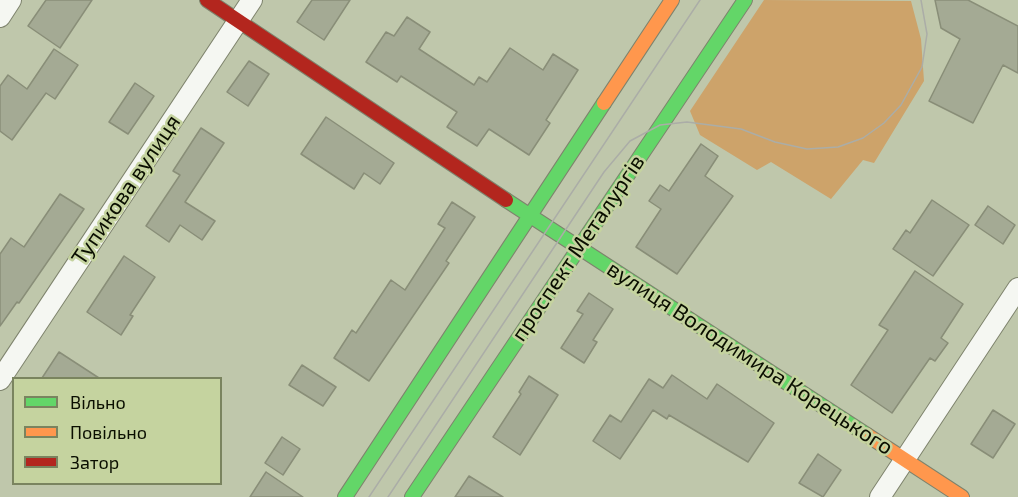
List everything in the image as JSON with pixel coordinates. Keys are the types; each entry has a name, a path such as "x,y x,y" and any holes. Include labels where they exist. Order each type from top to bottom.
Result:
{"main road":[{"name":"вулиця Володимира Корецького","path":"207,0 530,216 962,497"},
{"path":"345,497 672,0"},
{"name":"проспект Металургів","path":"412,497 745,0"}],"street":[{"path":"0,17 11,0"},
{"name":"Тупикова вулиця","path":"0,380 252,0"},
{"path":"880,497 1018,288"}],"shaded area":[{"path":"764,0 911,1 921,39 924,81 874,163 863,160 831,199 771,162 757,170 700,135 690,111"}],"building":[{"path":"46,0 92,0 60,48 28,26"},
{"path":"312,0 350,0 324,40 297,22"},
{"path":"935,0 968,0 1018,26 1018,73 1003,65 973,123 929,101 960,39 941,28"},
{"path":"407,17 430,32 419,49 474,85 479,77 487,82 510,48 543,70 553,54 578,70 546,120 550,123 529,155 489,129 477,146 447,127 457,112 401,76 397,82 366,62 386,32 394,36"},
{"path":"54,49 78,65 55,99 46,93 12,140 0,131 0,86 8,75 27,89"},
{"path":"249,61 269,74 248,106 227,92"},
{"path":"135,83 154,96 128,134 109,122"},
{"path":"326,117 394,163 380,184 364,173 354,189 301,154"},
{"path":"201,128 224,143 185,202 215,221 202,240 180,225 169,242 146,226 180,175 173,171"},
{"path":"701,144 718,156 705,176 733,196 677,274 636,247 661,209 649,201 660,185 669,191"},
{"path":"60,194 84,209 19,303 17,302 0,326 0,254 11,238 24,247"},
{"path":"932,200 969,225 933,276 893,249 906,230 910,233"},
{"path":"452,202 475,217 446,261 449,263 369,381 334,358 352,330 356,333 391,280 405,290 445,228 438,224"},
{"path":"988,206 1015,225 1003,244 975,225"},
{"path":"124,256 155,277 130,315 133,316 121,335 87,312"},
{"path":"915,271 963,304 941,338 948,343 935,361 930,358 892,413 851,385 888,330 879,325"},
{"path":"589,293 613,309 593,340 597,342 584,363 561,348 583,314 577,311"},
{"path":"59,352 97,377 43,377"},
{"path":"302,365 336,387 323,406 289,385"},
{"path":"672,375 707,399 717,384 774,423 748,462 669,415 667,419 653,410 620,459 593,441 610,415 621,422 649,379 663,388"},
{"path":"529,376 558,395 520,455 493,437 521,394 519,392"},
{"path":"993,410 1015,424 993,458 971,444"},
{"path":"282,437 300,449 283,475 265,463"},
{"path":"818,454 841,470 823,497 799,483"},
{"path":"266,472 303,497 250,497"},
{"path":"469,476 503,497 455,497"}],"tram line":[{"path":"369,497 700,0"},
{"path":"388,497 604,172 630,141 660,125 687,122 741,129 775,142 807,149 838,147 863,138 884,123 901,105 922,67 927,34 921,0"}],"traffic: fast":[{"path":"412,497 745,0"},
{"path":"345,497 604,103"},
{"path":"506,200 867,435"}],"traffic: slow":[{"path":"604,103 672,0"},
{"path":"867,435 962,497"}],"traffic: jam":[{"path":"207,0 506,200"}]}
